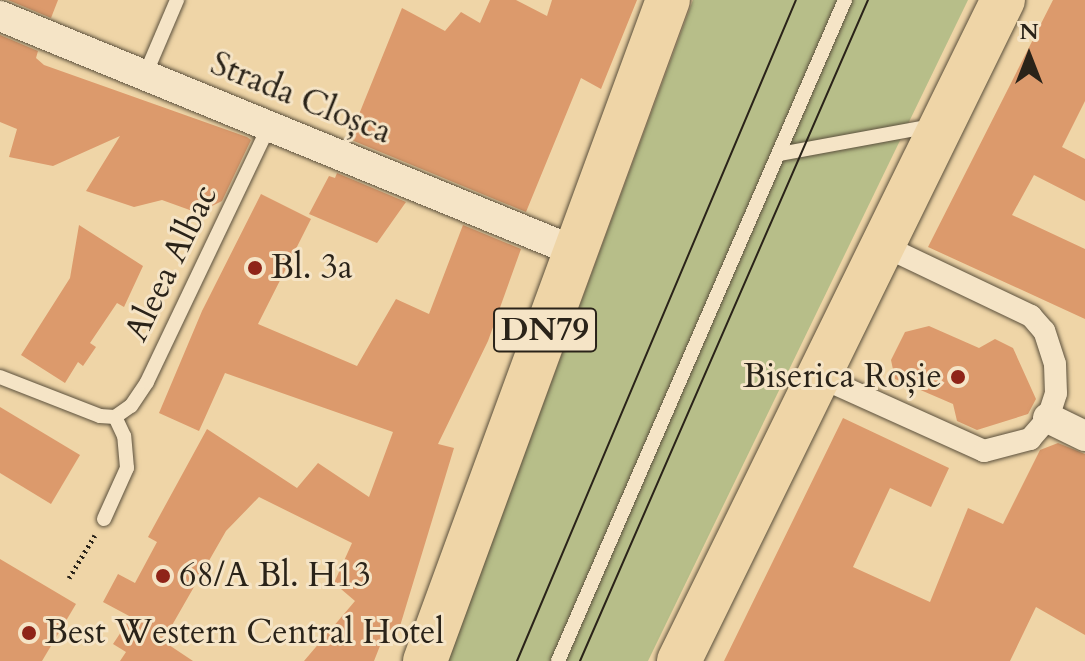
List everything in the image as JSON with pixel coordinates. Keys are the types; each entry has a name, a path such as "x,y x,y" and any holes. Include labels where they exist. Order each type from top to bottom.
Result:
{"main road":[{"name":"DN79","path":"428,658 668,0"},
{"path":"679,661 1003,0"}],"street":[{"name":"Strada Cloșca","path":"0,16 574,251"},
{"path":"820,377 984,451 1030,439 1048,418 1056,393 1055,364 1044,331 1031,316 884,246"},
{"path":"1048,418 1085,436"}],"lane":[{"path":"145,75 177,0"},
{"path":"558,661 845,0"},
{"path":"779,154 940,125"},
{"name":"Aleea Albac","path":"115,417 131,406 147,382 269,126"},
{"path":"0,377 115,417 124,436 127,468 104,519"}],"path":[{"path":"69,578 104,519"}],"green space":[{"path":"693,0 968,0 648,661 448,661"}],"building":[{"path":"8,0 58,0 51,18"},
{"path":"490,0 516,0 547,16 552,0 637,0 601,89 581,78 526,212 349,139 402,8 445,31 461,12 480,23"},
{"path":"1053,0 1085,0 1085,101 1062,147 1085,159 1085,201 1034,175 1012,215 1085,249 1085,319 928,247"},
{"path":"0,35 38,51 36,58 44,65 247,137 251,140 222,201 198,213 162,200 134,207 86,191 120,136 53,166 9,157 17,129 0,122"},
{"path":"337,173 406,202 377,243 309,214 329,176 335,178"},
{"path":"261,194 311,219 258,324 357,366 396,299 429,314 463,225 521,249 488,341 438,444 454,448 397,636 387,628 374,661 304,661 355,601 334,583 352,543 259,497 226,531 163,641 193,661 120,661 126,652 113,644 131,617 103,602 118,574 135,583 157,542 148,537 207,429 297,488 318,463 369,497 393,432 225,373 199,431 159,413 202,311"},
{"path":"79,225 143,266 124,307 117,303 90,343 96,347 83,366 78,362 65,383 21,355 70,278"},
{"name":"Biserica Roșie","path":"929,326 979,348 995,339 1013,348 1036,399 1028,414 977,430 957,421 953,404 895,379 891,360 905,332"},
{"path":"0,407 80,455 51,504 0,473"},
{"path":"843,418 949,468 931,507 890,488 853,567 930,602 968,508 1003,524 1040,450 1058,443 1085,454 1085,635 1036,607 1010,661 724,661"},
{"name":"Best Western Central Hotel","path":"0,559 76,604 42,661 0,661"}],"tram line":[{"path":"517,661 796,0"},
{"path":"580,661 868,0"}],"place":[{"name":"Bl. 3a","path":"255,268"},
{"name":"Biserica Roșie","path":"958,377"},
{"name":"68/A Bl. H13","path":"163,576"},
{"name":"Best Western Central Hotel","path":"29,633"}]}
